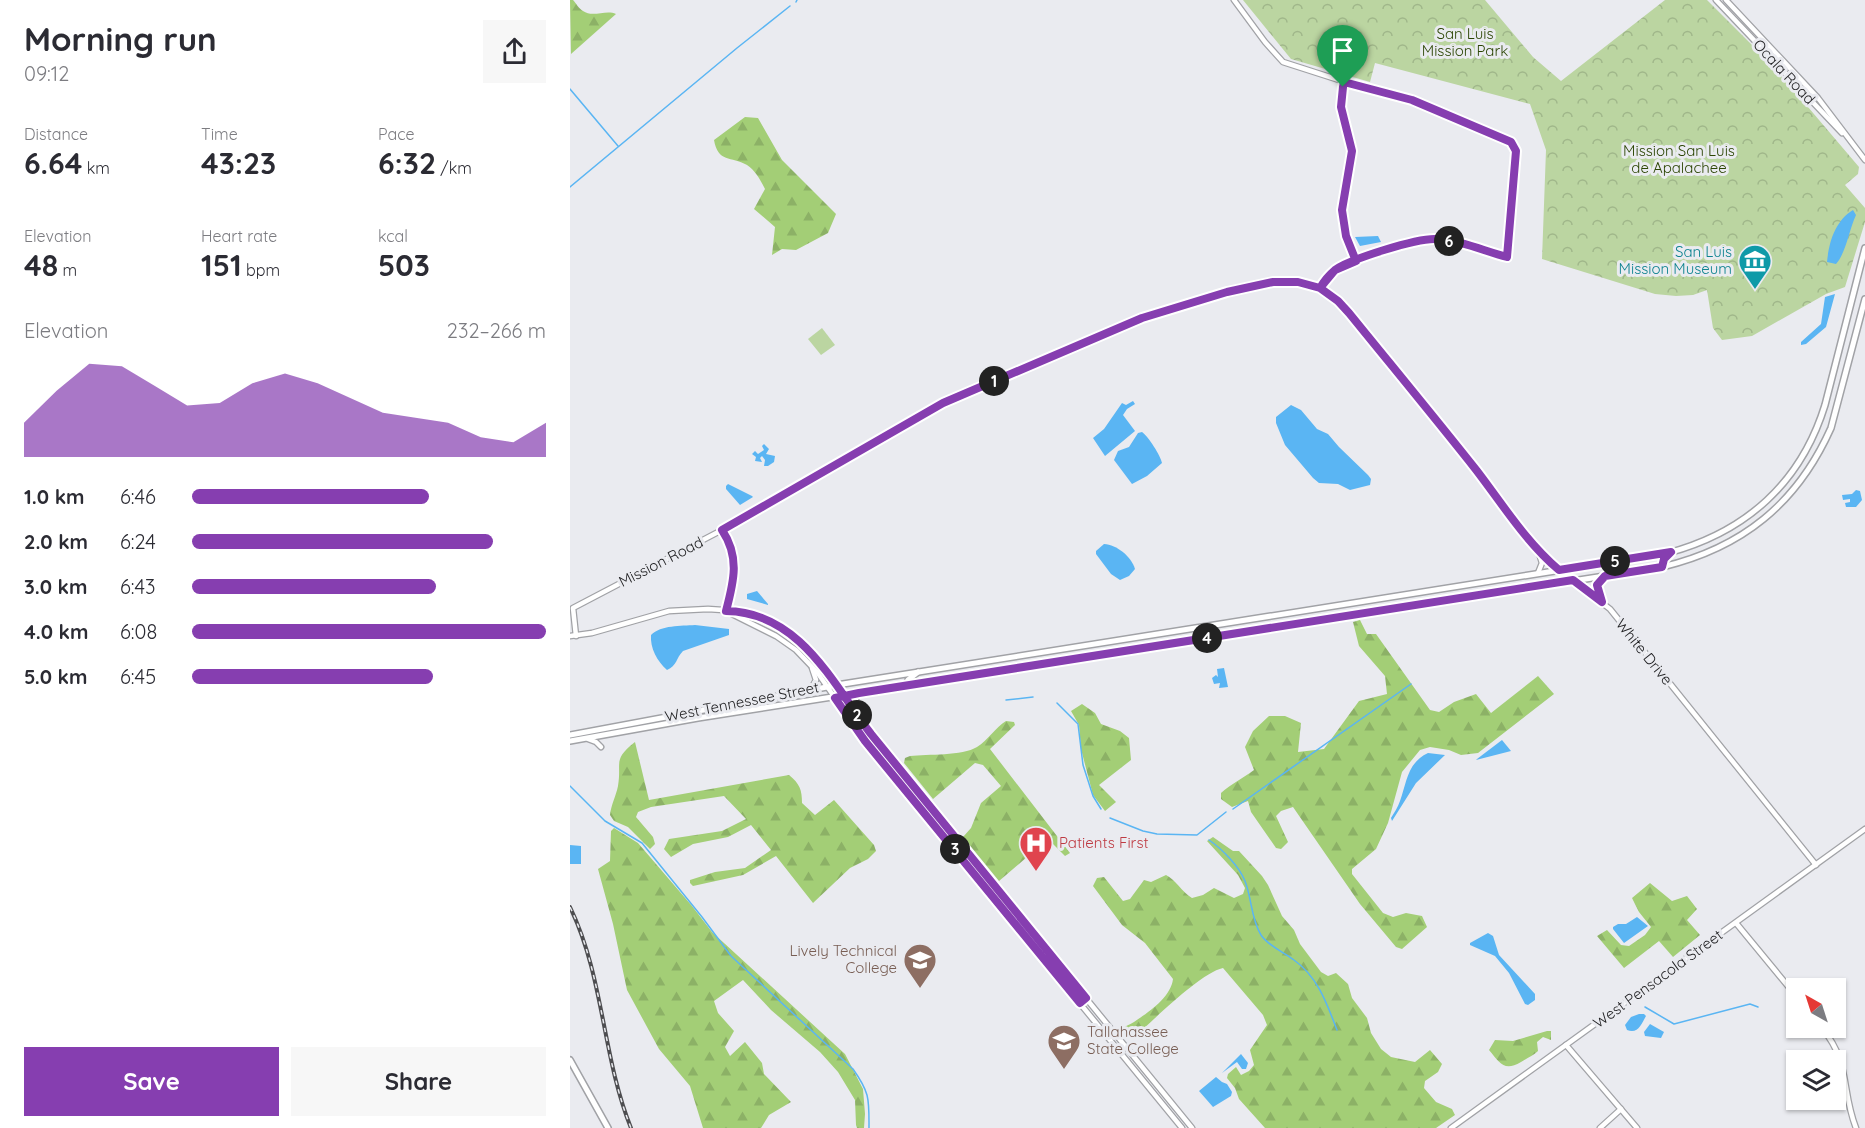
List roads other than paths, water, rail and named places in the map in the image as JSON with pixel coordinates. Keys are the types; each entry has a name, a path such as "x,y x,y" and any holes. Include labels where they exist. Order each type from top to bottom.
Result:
{"main road":[{"name":"West Tennessee Street","path":"570,735 828,686 1671,552 1688,547 1722,533 1757,510 1787,479 1801,460 1819,424 1865,248"},
{"path":"1857,280 1865,281"},
{"name":"West Tennessee Street","path":"570,741 680,721 1662,567 1691,559 1741,536 1760,523 1785,500 1803,479 1831,428 1865,299"},
{"path":"1830,387 1841,391"},
{"path":"1819,424 1821,436 1825,440"},
{"path":"1662,567 1664,559 1671,552"},
{"path":"1388,610 1389,603 1398,596"},
{"path":"1296,611 1297,624"},
{"path":"1195,628 1197,640"},
{"path":"1045,651 1048,663"},
{"path":"906,686 908,680 920,671"},
{"path":"756,709 768,702 770,696"},
{"path":"680,721 688,712"},
{"path":"570,1060 608,1128"}],"street":[{"path":"1234,0 1279,59 1286,63 1344,82 1412,100 1511,142 1516,151 1507,257 1448,240 1429,239 1409,243 1335,270 1320,288"},
{"name":"Ocala Road","path":"1716,0 1806,95 1834,121"},
{"path":"1722,6 1726,1"},
{"name":"Ocala Road","path":"1726,1 1811,90 1864,157"},
{"path":"1344,82 1341,107 1352,151 1342,210 1346,236 1356,261"},
{"path":"1806,95 1811,90"},
{"name":"Mission Road","path":"573,636 573,608 722,530 943,403 1142,318 1227,292 1273,282 1298,282 1320,288"},
{"name":"White Drive","path":"1320,288 1338,301 1349,313 1538,550 1559,570 1602,602 1619,620 1816,865"},
{"path":"722,530 732,548 735,567 726,611"},
{"path":"1538,550 1542,563 1538,573"},
{"path":"1602,602 1597,585 1605,576"},
{"path":"573,636 684,609 738,611 764,620 788,633 812,653 858,717 1192,1128"},
{"path":"726,611 776,636 812,665 865,741 1182,1128"},
{"path":"811,689 816,680 812,665"},
{"path":"858,717 854,702 859,693"},
{"path":"586,738 602,747"},
{"path":"926,813 932,808"},
{"path":"926,813 932,808"},
{"path":"936,826 942,821"},
{"name":"West Pensacola Street","path":"1451,1128 1865,829"},
{"path":"1017,925 1022,920"},
{"path":"1736,923 1786,984"},
{"path":"1080,1003 1086,998"},
{"path":"1830,1038 1841,1059 1856,1128"},
{"path":"1566,1045 1637,1128"},
{"path":"1137,1073 1143,1068"},
{"path":"1600,1128 1621,1109"}],"water":[{"path":"1853,210 1856,215 1842,254 1836,264 1827,262 1829,247 1837,226"},
{"path":"1378,236 1381,242 1360,246 1355,237"},
{"path":"1835,294 1826,327 1806,344 1801,345 1801,342 1821,324 1825,297"},
{"path":"1133,401 1135,404 1123,415 1135,431 1105,456 1093,438 1104,429 1122,403 1126,405"},
{"path":"1291,405 1301,410 1317,429 1328,434 1368,475 1371,479 1370,485 1350,490 1338,484 1319,483 1313,478 1285,445 1276,423 1276,417"},
{"path":"1142,432 1154,446 1162,463 1147,476 1132,484 1114,460 1118,451 1129,447 1138,433"},
{"path":"764,444 769,449 766,454 775,456 774,462 768,466 764,466 765,460 762,456 760,458 762,462 755,461 756,457 752,454 755,451 758,454 764,450 762,446"},
{"path":"728,484 753,497 740,505 726,489"},
{"path":"1856,490 1860,491 1862,500 1856,507 1846,507 1845,503 1850,502 1850,499 1843,500 1842,495 1852,494"},
{"path":"1104,544 1118,549 1127,556 1135,569 1129,576 1120,580 1111,574 1096,554 1096,551"},
{"path":"757,591 768,605 747,599 747,594"},
{"path":"695,625 729,629 729,635 683,651 673,666 667,670 655,654 651,635 666,628"},
{"path":"1224,668 1228,687 1219,688 1220,683 1214,684 1212,678 1216,675 1218,677 1217,669"},
{"path":"1502,740 1511,751 1476,760 1477,759"},
{"path":"1428,753 1445,755 1416,783 1392,821 1391,818 1412,768 1421,757"},
{"path":"570,845 581,846 581,864 570,864"},
{"path":"1637,917 1648,926 1624,943 1613,927 1626,924"},
{"path":"1488,933 1493,936 1499,955 1535,994 1535,1000 1528,1005 1525,1004 1509,973 1495,956 1470,945"},
{"path":"1639,1014 1646,1016 1641,1025 1637,1030 1627,1030 1625,1025 1631,1017"},
{"path":"1650,1024 1664,1032 1661,1038 1645,1036 1644,1032"},
{"path":"1241,1054 1248,1063 1246,1069 1242,1069 1237,1062 1222,1073"},
{"path":"1216,1077 1227,1084 1232,1092 1231,1096 1213,1107 1199,1091"}],"waterway":[{"path":"570,187 790,6"},
{"path":"570,89 618,146"},
{"path":"1233,809 1411,684"},
{"path":"1006,700 1033,697"},
{"path":"1057,703 1078,724 1083,765 1093,796 1101,809"},
{"path":"570,786 605,821 642,843 731,956 853,1069 863,1084 867,1097 869,1128"},
{"path":"1110,818 1157,834 1197,835 1226,812"},
{"path":"1209,840 1230,858 1242,875 1261,935 1309,974 1321,992 1337,1030"},
{"path":"1645,1007 1674,1024 1750,1004 1758,1007"}],"railway":[{"path":"570,907 590,961 614,1073 631,1128"}],"place":[{"name":"San Luis Mission Museum","path":"1755,290"},
{"name":"Patients First","path":"1036,872"},
{"name":"Lively Technical College","path":"920,989"},
{"name":"Tallahassee State College","path":"1064,1070"}],"park label":[{"name":"San Luis Mission Park","path":"1465,42"},
{"name":"Mission San Luis de Apalachee","path":"1679,160"}]}
